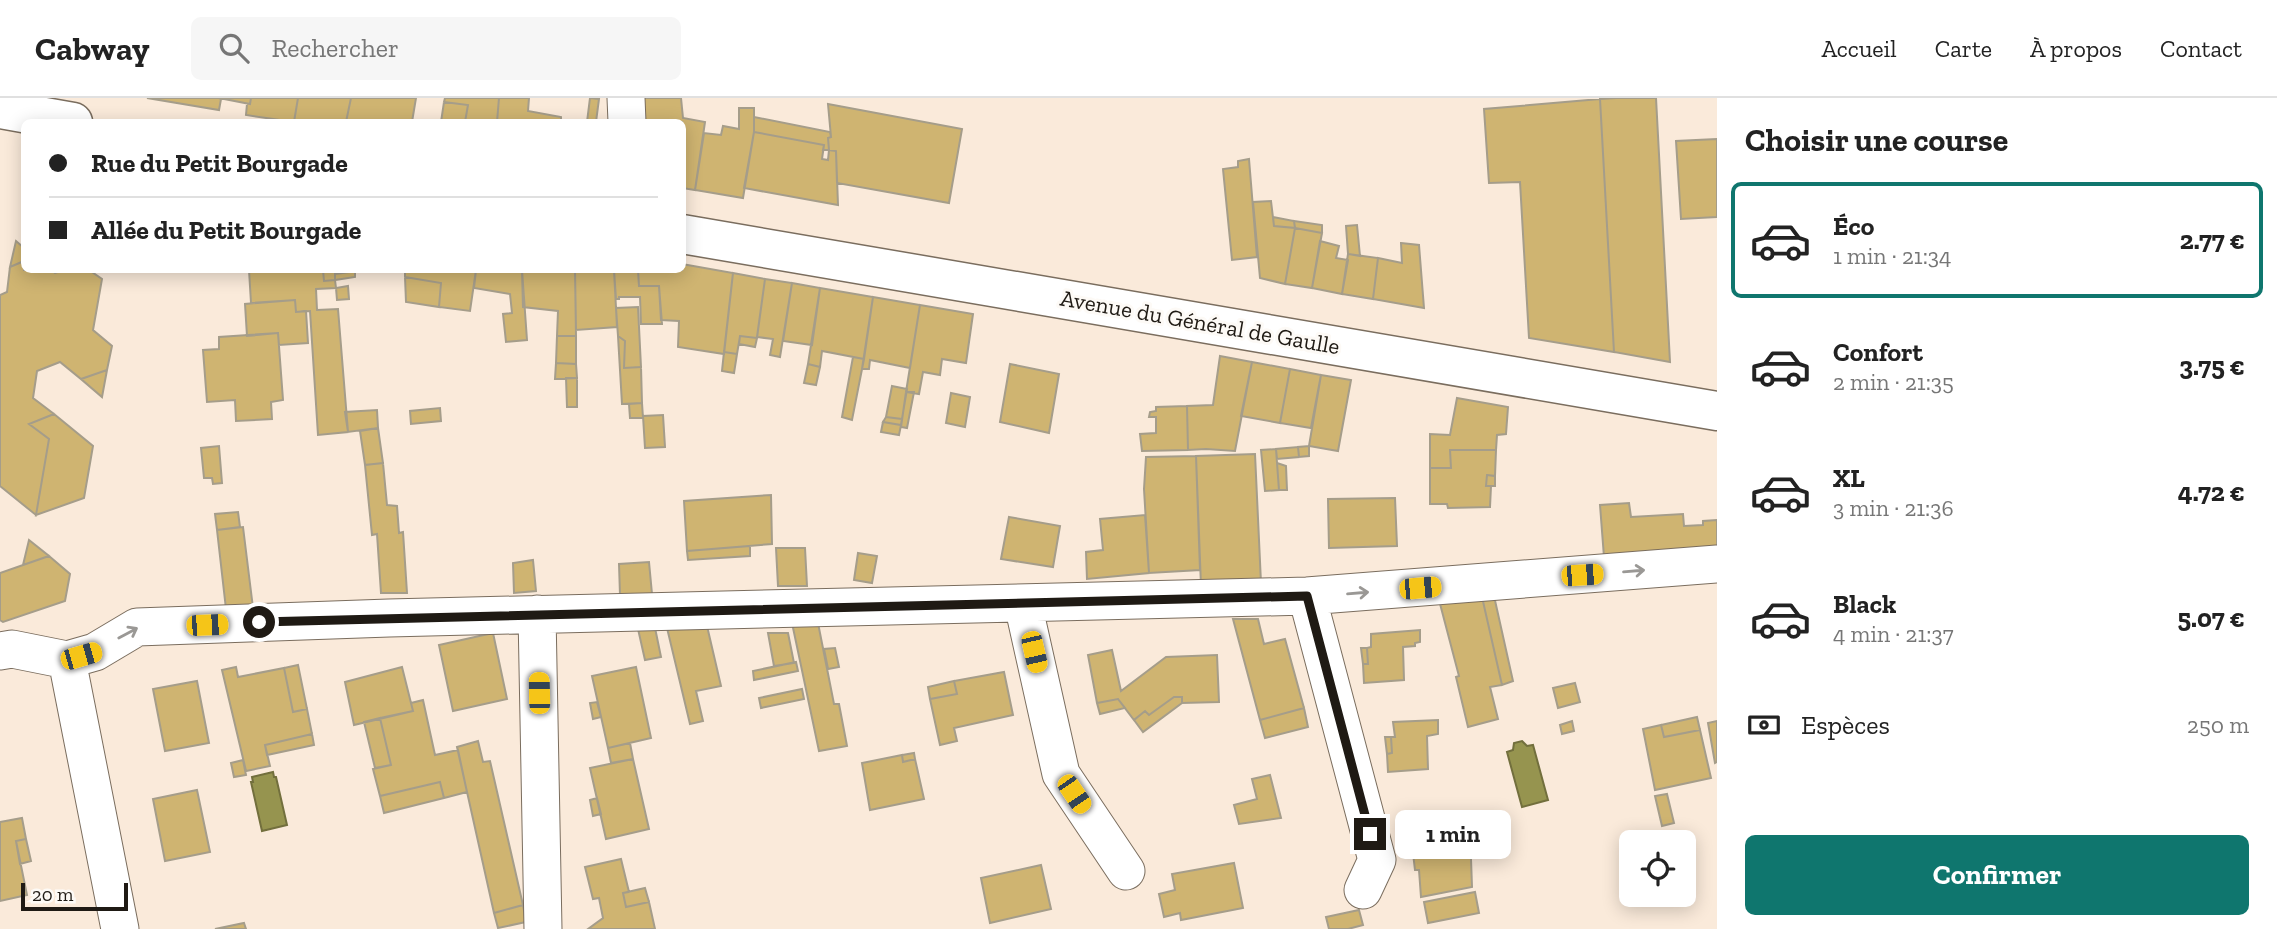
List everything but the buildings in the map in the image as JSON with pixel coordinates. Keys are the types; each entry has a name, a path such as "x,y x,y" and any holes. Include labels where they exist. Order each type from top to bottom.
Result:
{"main road":[{"path":"0,109 56,119"},
{"name":"Avenue du Général de Gaulle","path":"686,235 1717,411"}],"street":[{"path":"626,98 627,119"},
{"path":"0,650 12,649 67,660 94,652 137,627 537,614 1307,596 1717,564"},
{"path":"1307,596 1377,860 1363,890"},
{"path":"1023,604 1061,774 1126,871"},
{"path":"537,614 543,929"},
{"path":"67,660 120,929"}],"shaded area":[{"path":"1522,741 1527,746 1533,745 1548,800 1522,807 1507,752 1513,750 1514,743"},
{"path":"273,772 287,825 262,831 251,782 252,777"}],"route":[{"path":"259,622 1307,596 1370,834"}]}
